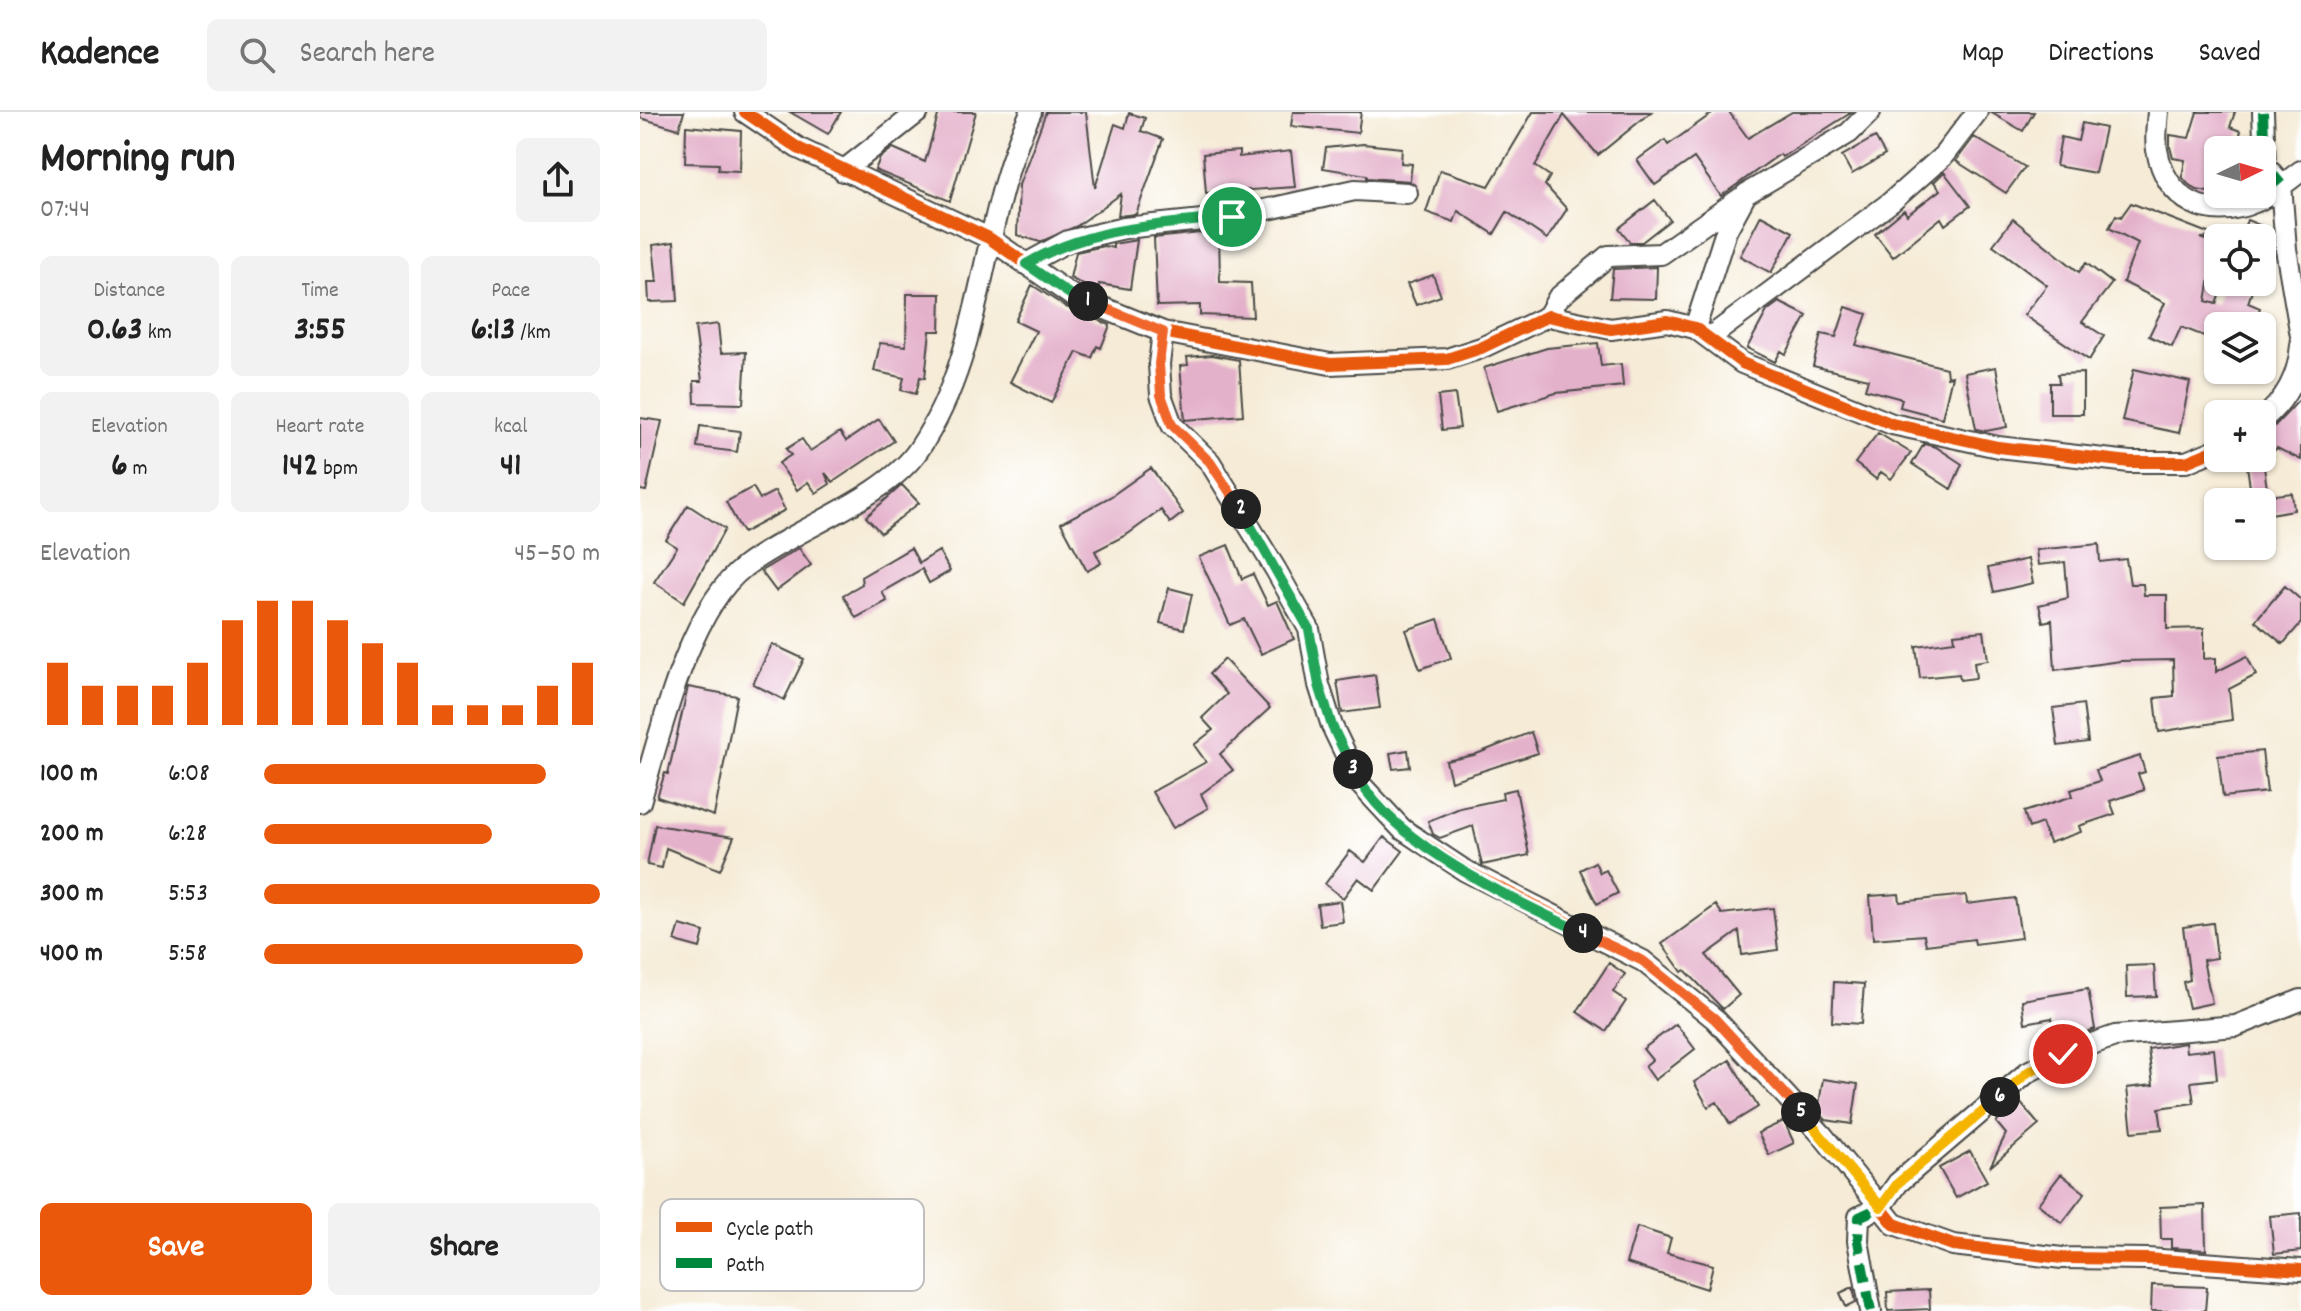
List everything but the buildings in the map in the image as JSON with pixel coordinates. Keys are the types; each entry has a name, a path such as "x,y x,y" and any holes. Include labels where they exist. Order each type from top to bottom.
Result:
{"street":[{"path":"745,112 798,148 989,238 1071,295 1163,332 1330,364 1447,359 1481,348 1548,316 1558,298 1608,256 1661,254 1746,194 1849,133 1870,112"},
{"path":"843,171 918,112"},
{"path":"640,802 677,685 719,591 744,567 891,478 918,451 970,337 989,238 1015,145 1031,112"},
{"path":"1702,333 1891,202 1943,156 1977,112"},
{"path":"2158,112 2157,149 2166,173 2185,200 2200,209 2220,211 2255,202 2301,171"},
{"path":"2263,112 2265,165 2281,184 2286,249 2301,336"},
{"path":"1026,264 1068,241 1124,228 1232,217 1355,190 1407,193"},
{"path":"1702,333 1726,231 1746,194"},
{"path":"1548,316 1611,329 1667,321 1702,333 1742,363 1892,424 1998,447 2130,462 2186,462 2204,455"},
{"path":"1163,332 1159,364 1161,395 1172,425 1210,462 1309,629 1323,699 1360,784 1402,829 1464,870 1643,961 1703,1010 1823,1136 1894,1224 1953,1245 2062,1258 2148,1259 2301,1270"},
{"path":"2276,409 2300,370 2301,345"},
{"path":"1871,1311 1858,1241 1859,1217 1881,1207 1898,1183 2028,1072 2063,1054 2115,1036 2236,1026 2301,1000"}],"marked path":[{"path":"2263,112 2265,165 2281,184"},
{"path":"1871,1311 1858,1241 1859,1217 1881,1207 1879,1204"}],"cycle path":[{"path":"745,112 798,148 989,238 1071,295 1163,332 1330,364 1447,359 1481,348 1548,316 1611,329 1667,321 1695,328 1742,363 1892,424 1998,447 2130,462 2186,462 2204,455"},
{"path":"1163,332 1159,364 1161,395 1172,425 1210,462 1276,570 1309,629 1319,685 1332,726 1360,784 1402,829 1464,870 1643,961 1715,1019 1823,1136 1894,1224 1953,1245 2062,1258 2148,1259 2301,1270"}],"route":[{"path":"1232,217 1124,228 1068,241 1026,264 1071,295 1163,332 1159,364 1161,395 1172,425 1210,462 1276,570 1309,629 1319,685 1332,726 1360,784 1402,829 1464,870 1643,961 1715,1019 1823,1136 1881,1207 1898,1183 2028,1072 2063,1054"}]}
